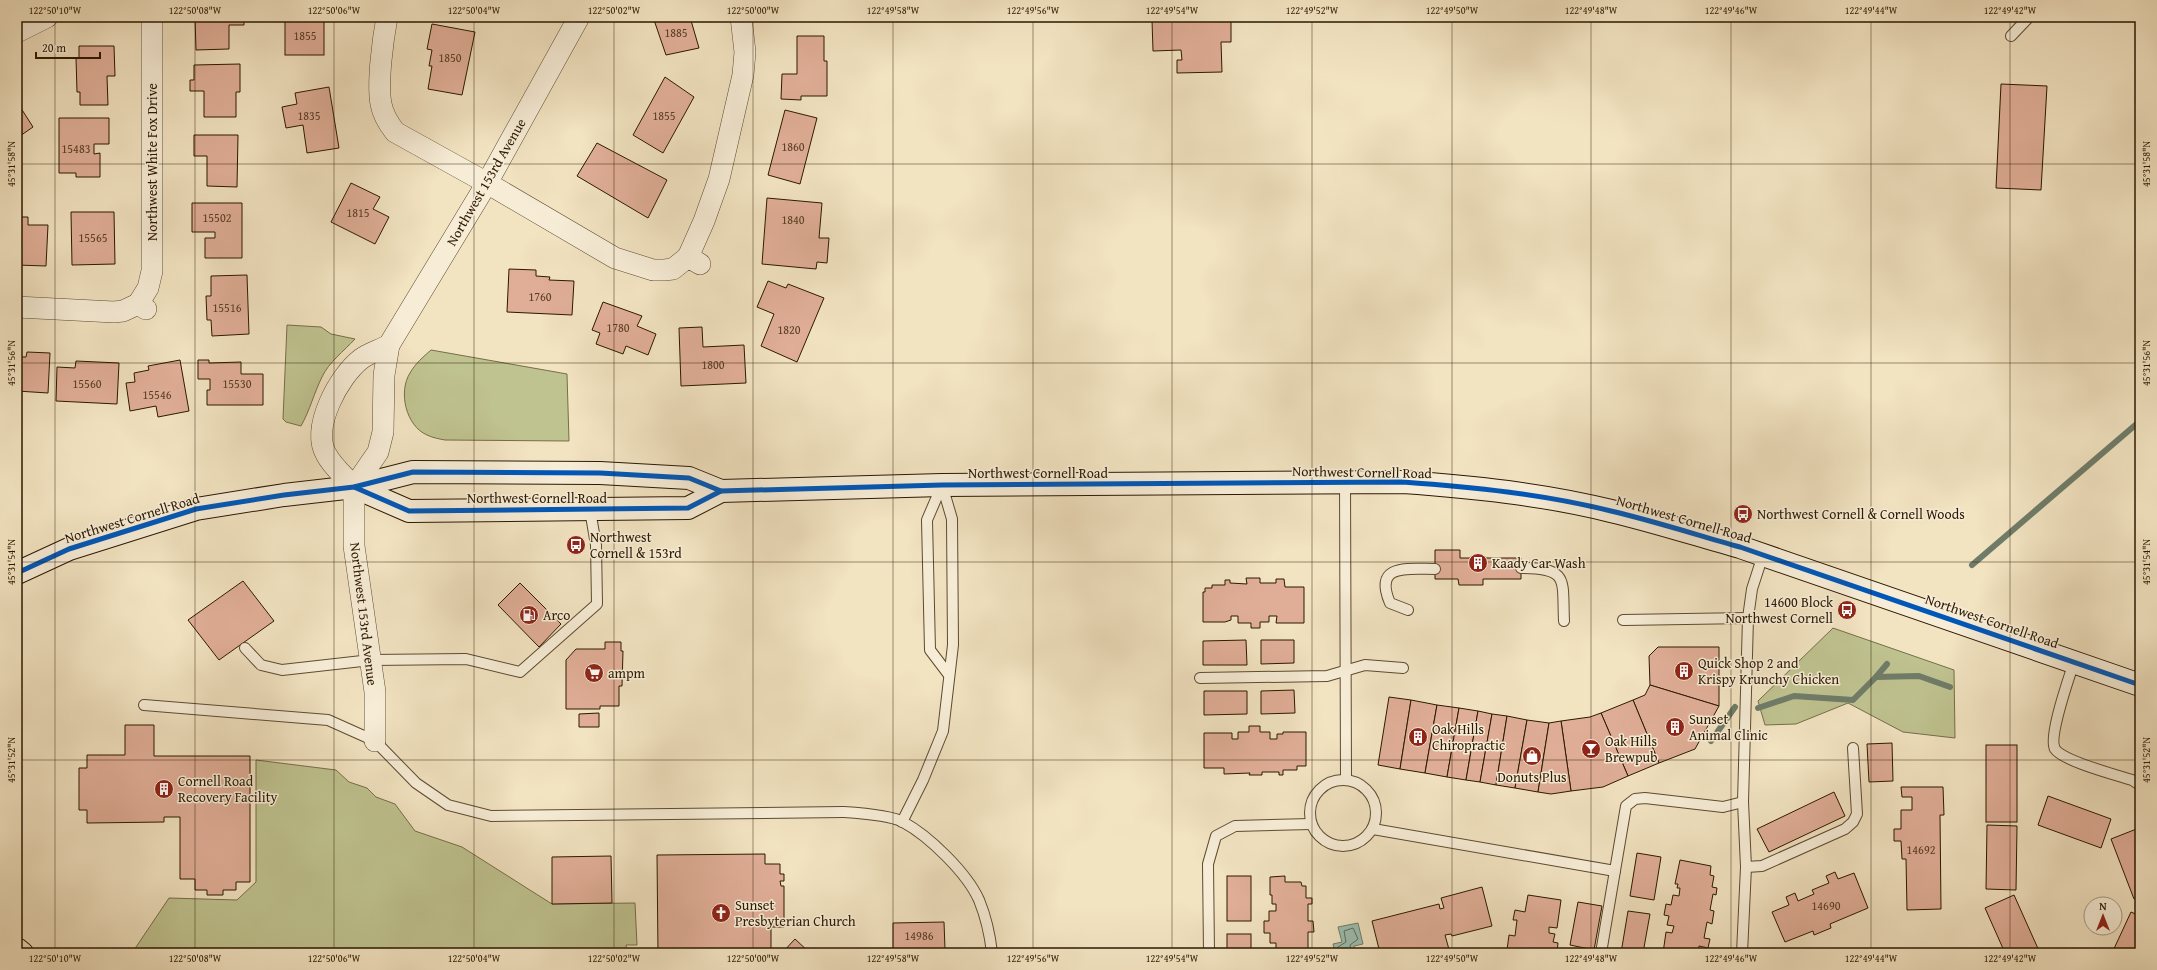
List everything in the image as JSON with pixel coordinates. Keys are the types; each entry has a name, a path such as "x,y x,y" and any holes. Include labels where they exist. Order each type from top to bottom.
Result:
{"highway":[{"path":"17,949 22,953"}],"main road":[{"name":"Northwest Cornell Road","path":"17,573 69,549 196,509 284,495 354,487 413,472 600,473 689,478 722,491 942,485 1345,482 1451,486 1556,500 1610,510 1676,528 1763,555 2140,685"},
{"name":"Northwest Cornell Road","path":"354,487 409,511 688,508 722,491"}],"street":[{"path":"17,32 47,17"},
{"name":"Northwest White Fox Drive","path":"17,307 114,312 142,306 152,271 152,17"},
{"path":"387,17 380,87 380,104 387,122 395,132 487,183 615,258 653,270 664,270 694,261 704,221 719,179 743,75 745,52 741,17"},
{"name":"Northwest 153rd Avenue","path":"375,741 375,692 354,546 354,487 378,452 383,432 384,375 389,345 487,183 579,17"},
{"path":"354,487 325,454 321,433 324,418 336,388 361,359 389,345"}],"lane":[{"path":"2011,36 2029,17"},
{"path":"1345,482 1346,780"},
{"path":"942,485 927,520 930,650 949,675"},
{"path":"902,822 923,780 943,731 952,645 952,519 942,485"},
{"path":"245,648 261,665 282,670 371,660 466,659 520,672 597,604 596,545 590,510"},
{"path":"1742,953 1746,867 1743,802 1748,618 1752,589 1763,555"},
{"path":"1521,568 1540,568 1556,573 1562,580 1564,621"},
{"path":"1408,610 1390,603 1386,592 1385,583 1390,573 1398,569 1435,569"},
{"path":"1623,620 1748,618"},
{"path":"2074,662 2053,734 2055,748 2064,757 2132,780 2140,785"},
{"path":"1200,678 1327,676 1365,665 1403,668"},
{"path":"144,705 328,720 375,741 416,783 448,805 491,816 843,812 864,814 902,822 933,844 963,875 978,899 989,930 992,953"},
{"path":"1746,867 1762,866 1845,829 1853,822 1857,814 1853,748"},
{"path":"1346,780 1358,783 1368,792 1375,803 1377,816 1373,829 1365,839 1354,846 1340,847 1328,844 1317,836 1311,824 1309,811 1313,798 1321,788 1332,782 1346,780"},
{"path":"1601,953 1626,806 1635,799 1645,798 1723,807 1743,802"},
{"path":"1209,953 1208,864 1216,836 1235,826 1311,824"},
{"path":"1373,829 1615,871"}],"green space":[{"path":"287,325 321,327 331,334 355,339 325,372 301,426 286,422 283,419"},
{"path":"431,350 567,374 569,441 445,440 429,436 420,431 409,416 406,408 406,381 419,361"},
{"path":"1833,628 1954,670 1955,738 1903,732 1848,703 1796,724 1765,725 1758,701"},
{"path":"256,760 336,770 349,782 367,788 376,797 395,804 415,831 462,847 552,904 635,903 637,945 626,945 627,953 132,953 169,898 237,900 256,882"}],"water":[{"path":"1358,923 1363,944 1354,946 1356,953 1335,953 1333,944 1342,942 1338,927"}],"building":[{"path":"195,17 244,17 244,25 229,25 229,49 196,50"},
{"path":"285,17 324,17 324,55 285,55"},
{"path":"653,17 690,17 699,48 666,55"},
{"path":"1175,17 1231,18 1231,42 1221,42 1222,72 1177,73 1177,60 1182,60 1181,50 1153,51 1152,20 1175,20"},
{"path":"432,24 475,32 462,95 428,89 432,66 429,66 432,50 427,49"},
{"path":"797,36 824,36 824,61 827,61 827,96 801,96 801,100 781,99 782,74 797,74"},
{"path":"79,46 114,46 115,76 107,76 108,105 80,105 80,92 77,92 76,58 79,58"},
{"path":"240,64 240,92 236,92 236,117 204,117 204,91 190,91 190,80 194,80 194,65"},
{"path":"665,77 694,97 663,153 633,135"},
{"path":"2001,84 2047,86 2041,190 1996,188"},
{"path":"329,87 339,148 307,153 303,125 286,128 282,107 297,104 295,93"},
{"path":"17,102 33,127 17,138"},
{"path":"785,110 817,118 800,184 768,175"},
{"path":"59,118 109,118 109,144 94,144 94,154 100,153 100,177 76,177 76,173 59,173"},
{"path":"194,135 238,135 237,187 207,186 207,156 194,156"},
{"path":"597,143 667,180 648,218 577,176"},
{"path":"351,183 380,197 373,209 389,217 375,244 331,222"},
{"path":"767,198 822,203 819,238 829,238 827,263 817,262 816,269 762,264"},
{"path":"192,203 242,203 242,258 205,258 205,238 215,238 215,232 192,232"},
{"path":"71,212 114,212 115,264 72,265"},
{"path":"17,217 28,217 28,225 48,225 46,266 17,265"},
{"path":"509,269 536,270 536,276 550,277 549,280 574,281 572,315 507,312"},
{"path":"247,275 249,334 212,336 211,320 207,320 206,296 211,296 211,276"},
{"path":"768,281 786,288 788,284 824,298 797,362 761,346 774,314 757,307"},
{"path":"603,302 642,316 637,326 656,334 648,355 626,346 623,354 596,344 600,333 592,330"},
{"path":"702,327 703,347 744,345 746,383 681,386 679,328"},
{"path":"27,352 50,353 48,393 17,391 17,357 26,357"},
{"path":"180,360 189,411 158,417 156,406 130,411 126,383 135,382 134,373 149,370 148,366"},
{"path":"198,360 209,360 209,363 241,362 241,374 263,374 263,405 207,405 207,390 210,390 210,379 198,379"},
{"path":"76,361 119,363 117,404 56,401 57,367 75,368"},
{"name":"Kaady Car Wash","path":"1435,550 1460,550 1460,558 1521,558 1521,579 1483,579 1483,585 1459,585 1458,579 1435,579"},
{"path":"1246,578 1260,578 1260,583 1276,583 1276,579 1284,579 1285,587 1304,587 1304,623 1276,623 1277,616 1269,616 1269,622 1260,622 1260,628 1251,628 1251,623 1238,623 1238,616 1231,616 1231,620 1225,622 1203,622 1203,592 1205,592 1205,588 1212,588 1212,585 1225,585 1225,580 1230,580 1230,583 1247,584"},
{"path":"243,581 274,621 219,660 188,620"},
{"name":"Arco","path":"520,583 561,624 539,647 498,605"},
{"path":"1246,640 1247,665 1203,665 1203,641"},
{"path":"1261,640 1294,640 1294,663 1261,664"},
{"name":"ampm","path":"605,642 621,642 621,651 623,651 622,686 619,686 619,706 600,706 600,709 566,709 566,660 576,649 605,649"},
{"name":"Quick Shop 2 and Krispy Krunchy Chicken","path":"1658,647 1719,647 1719,706 1650,685 1649,656"},
{"name":"Sunset Animal Clinic","path":"1650,685 1719,706 1695,749 1659,763 1633,700 1645,695"},
{"path":"1294,690 1295,713 1261,714 1261,691"},
{"path":"1204,691 1247,691 1247,714 1204,715"},
{"path":"1389,697 1411,700 1400,769 1378,765"},
{"name":"Oak Hills Chiropractic","path":"1411,700 1437,705 1425,773 1400,769"},
{"path":"1633,700 1659,763 1628,776 1601,713"},
{"path":"1437,705 1459,708 1447,777 1425,773"},
{"path":"1459,708 1478,711 1466,780 1447,777"},
{"path":"1478,711 1492,714 1480,782 1466,780"},
{"path":"599,713 599,727 579,727 579,714"},
{"name":"Oak Hills Brewpub","path":"1601,713 1628,776 1603,787 1571,791 1561,721 1590,717"},
{"path":"1492,714 1507,716 1496,785 1480,782"},
{"path":"1507,716 1527,720 1515,788 1496,785"},
{"name":"Donuts Plus","path":"1527,720 1549,723 1538,792 1515,788"},
{"path":"1561,721 1571,791 1551,794 1538,792 1549,723"},
{"name":"Cornell Road Recovery Facility","path":"125,725 154,725 154,756 250,756 250,882 236,882 236,890 223,890 223,895 207,895 207,890 195,890 195,879 180,879 180,817 164,817 164,822 87,823 87,810 79,810 79,768 87,768 87,755 125,755"},
{"path":"1249,726 1260,726 1260,732 1270,732 1270,739 1277,739 1277,734 1283,734 1283,732 1306,732 1306,766 1297,766 1297,770 1283,770 1283,775 1279,775 1279,772 1262,772 1262,775 1249,775 1250,773 1224,774 1224,768 1204,768 1204,733 1232,733 1232,739 1238,739 1238,732 1249,732"},
{"path":"1892,743 1893,781 1869,782 1867,744"},
{"path":"1986,745 2017,745 2017,822 1986,822"},
{"path":"1901,787 1943,787 1944,815 1940,815 1941,909 1907,910 1906,859 1902,859 1901,841 1894,841 1894,829 1901,829 1901,810 1912,810 1912,797 1902,797"},
{"path":"1834,792 1845,816 1769,852 1757,829"},
{"path":"2048,796 2111,819 2101,848 2038,825"},
{"path":"1987,825 2017,826 2016,890 1986,889"},
{"path":"2139,828 2140,897 2134,899 2111,839"},
{"path":"1637,853 1661,857 1654,900 1630,896"},
{"name":"Sunset Presbyterian Church","path":"765,854 765,864 780,864 780,874 784,874 784,881 780,881 781,886 784,886 784,927 771,927 771,951 773,953 658,953 657,855"},
{"path":"611,856 612,903 552,904 552,857"},
{"path":"1680,860 1711,866 1710,875 1714,876 1712,887 1717,888 1716,895 1713,894 1710,910 1714,911 1712,924 1707,922 1704,938 1710,939 1708,948 1699,946 1698,953 1663,953 1666,932 1672,933 1674,926 1667,925 1669,916 1664,915 1666,904 1671,905 1673,895 1679,896 1680,888 1677,888 1678,884 1675,884"},
{"path":"1835,872 1838,879 1854,873 1868,908 1830,924 1831,928 1814,935 1813,931 1785,942 1772,912 1789,905 1786,897 1795,893 1798,901 1814,894 1812,890 1829,883 1826,876"},
{"path":"1227,876 1251,876 1251,921 1227,921"},
{"path":"1285,876 1285,882 1301,882 1302,886 1306,886 1306,898 1312,898 1312,904 1308,904 1308,921 1313,921 1314,932 1308,932 1308,949 1312,949 1312,953 1270,953 1270,950 1276,950 1276,943 1270,943 1270,933 1264,933 1264,921 1269,921 1269,911 1276,911 1276,904 1272,904 1272,895 1270,895 1270,877"},
{"path":"1482,887 1492,926 1452,936 1451,934 1445,935 1450,953 1380,953 1372,921 1439,904 1440,909 1444,908 1441,898"},
{"path":"1528,895 1561,900 1557,928 1549,927 1549,933 1555,934 1553,942 1558,943 1557,953 1514,953 1514,950 1507,950 1509,935 1515,936 1517,920 1513,920 1515,910 1525,912"},
{"path":"2014,895 2040,953 2005,953 1985,908"},
{"path":"1578,902 1602,906 1594,950 1570,945"},
{"path":"1628,911 1650,914 1643,953 1621,953"},
{"path":"2131,912 2140,916 2140,953 2112,953 2120,936 2123,936 2123,929"},
{"name":"Sunset Presbyterian Church","path":"944,922 945,949 954,949 954,953 882,953 882,951 893,951 893,923"},
{"path":"1227,934 1251,934 1251,953 1227,953"},
{"name":"Sunset Presbyterian Church","path":"795,939 810,953 782,953"}],"waterway":[{"path":"1972,565 2140,421"},
{"path":"1876,677 1887,664"},
{"path":"1758,708 1794,696 1853,700 1876,677 1919,676 1950,687"},
{"path":"1711,741 1735,707"}],"cycle path":[{"path":"17,573 69,549 196,509 284,495 354,487 413,472 600,473 689,478 721,491 942,485 1403,482 1455,486 1560,500 1643,519 1740,547 2140,685"},
{"path":"354,487 409,511 688,508 721,491"}],"place":[{"name":"Northwest Cornell & Cornell Woods","path":"1743,514"},
{"name":"Northwest Cornell & 153rd","path":"576,545"},
{"name":"Kaady Car Wash","path":"1478,563"},
{"name":"14600 Block Northwest Cornell","path":"1847,610"},
{"name":"Arco","path":"529,615"},
{"name":"Quick Shop 2 and Krispy Krunchy Chicken","path":"1684,671"},
{"name":"ampm","path":"594,673"},
{"name":"Sunset Animal Clinic","path":"1675,727"},
{"name":"Oak Hills Chiropractic","path":"1418,737"},
{"name":"Oak Hills Brewpub","path":"1591,749"},
{"name":"Donuts Plus","path":"1532,756"},
{"name":"Cornell Road Recovery Facility","path":"164,789"},
{"name":"Sunset Presbyterian Church","path":"721,913"}]}
